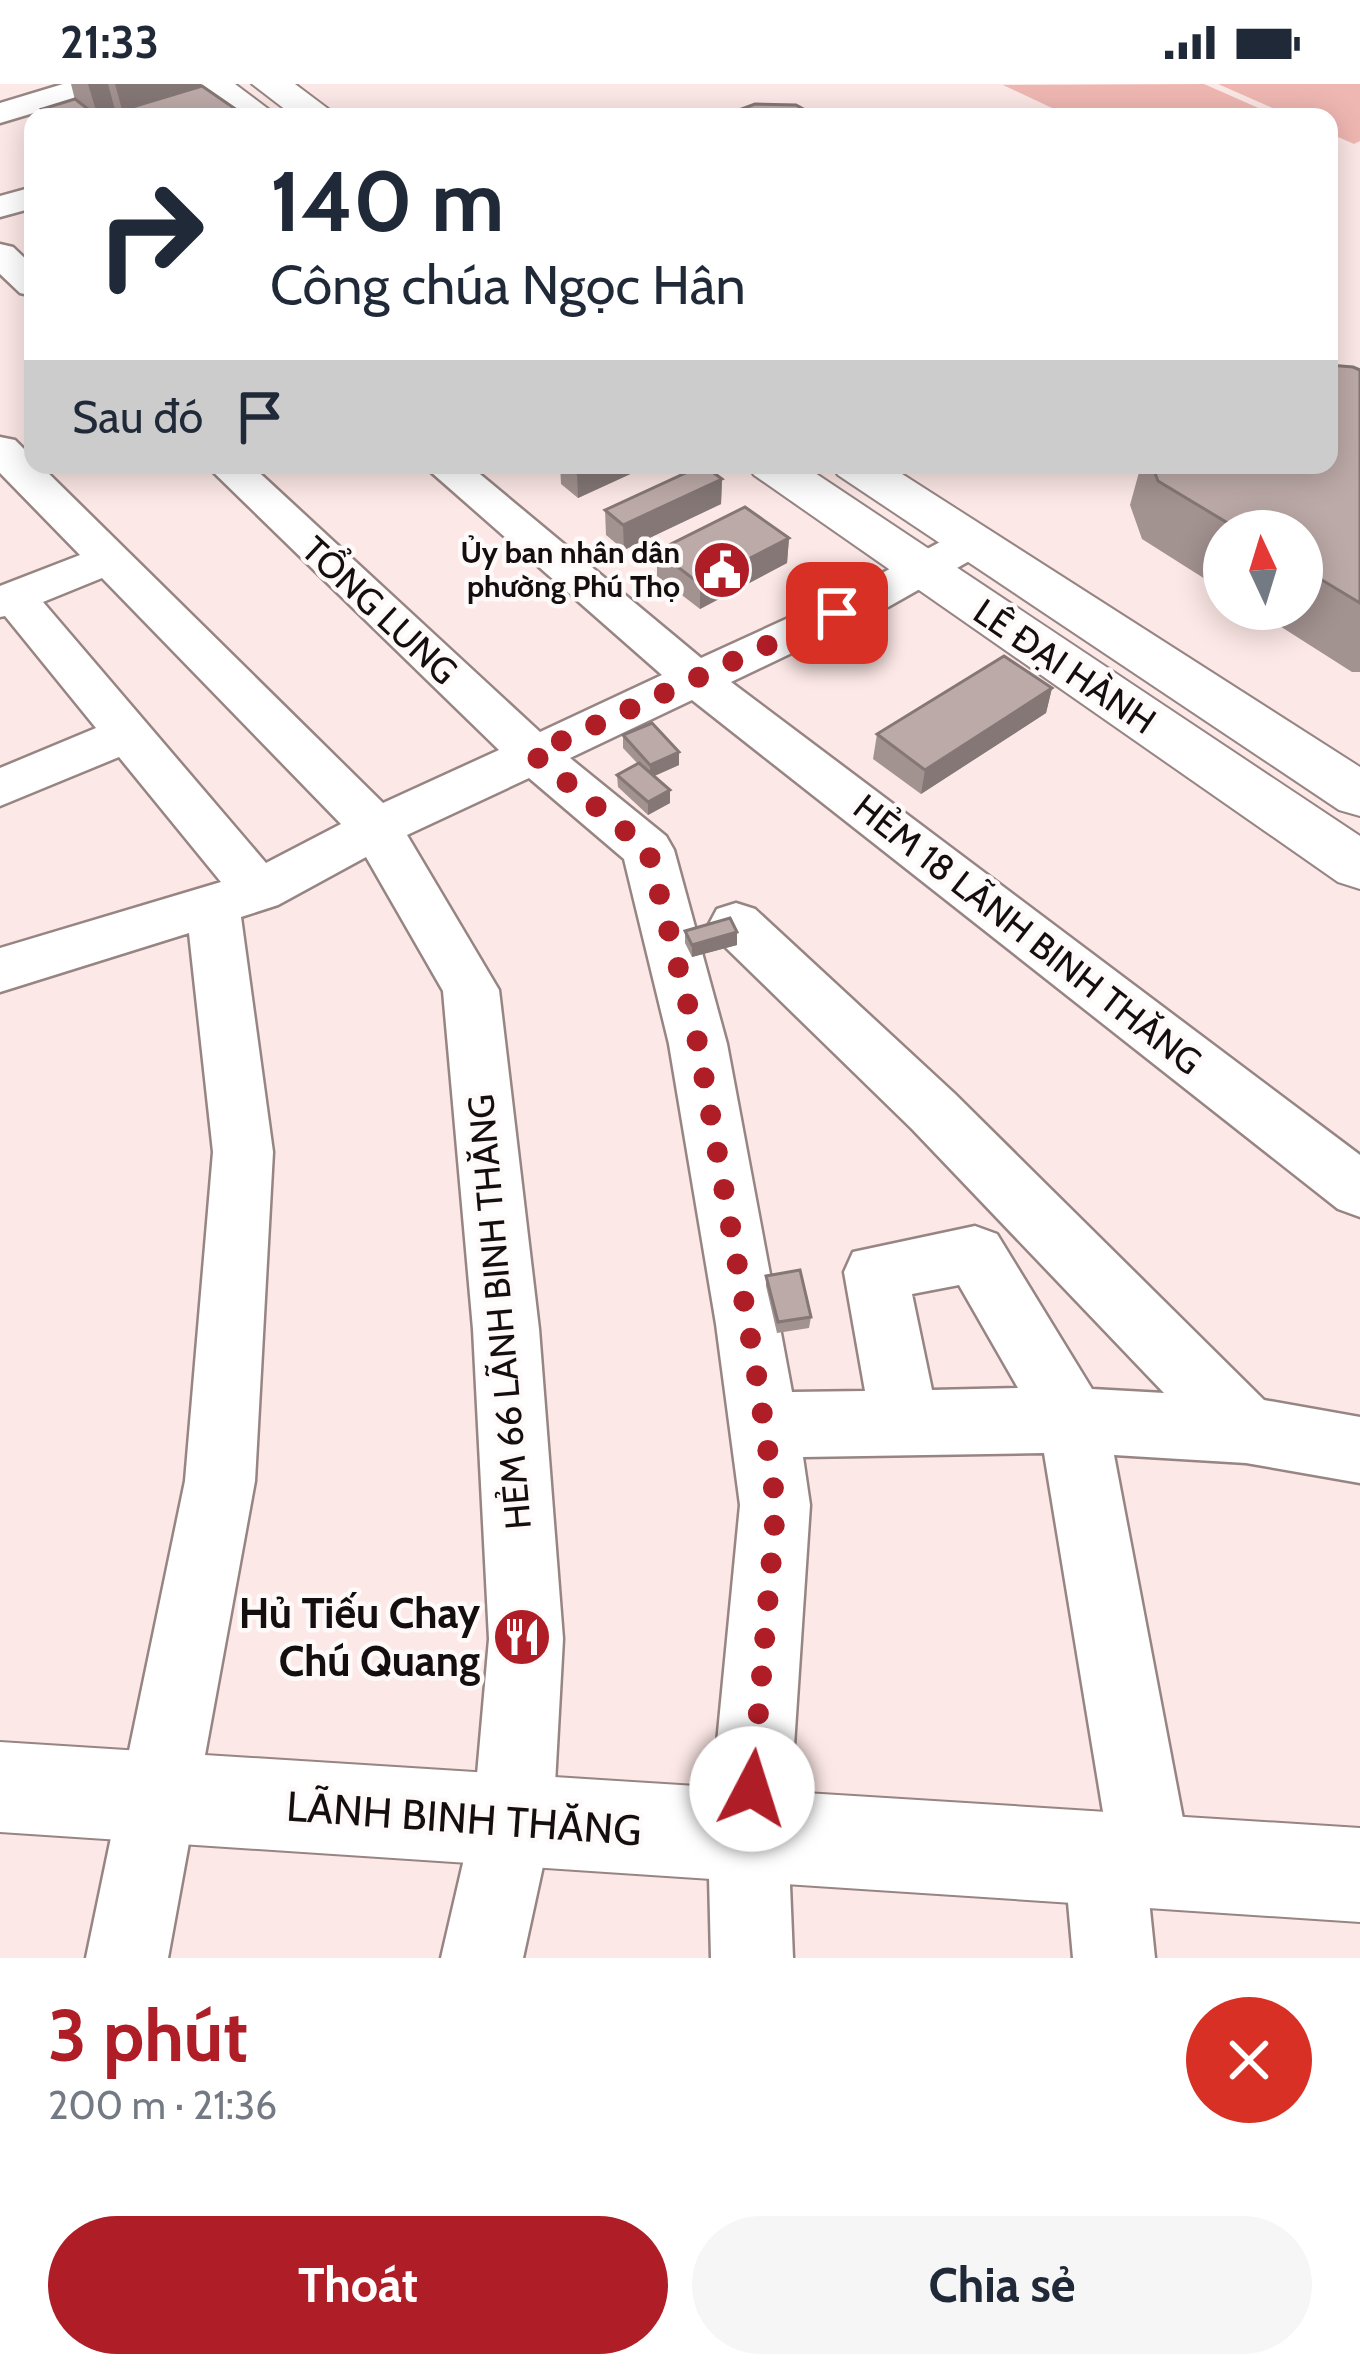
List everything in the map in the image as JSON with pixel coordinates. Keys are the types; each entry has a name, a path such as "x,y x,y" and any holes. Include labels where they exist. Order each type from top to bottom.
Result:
{"main road":[{"path":"212,84 247,108"},
{"path":"270,84 306,108"},
{"name":"LÊ ĐẠI HÀNH","path":"784,474 1360,866"},
{"name":"LÊ ĐẠI HÀNH","path":"869,474 1360,795"},
{"name":"LÃNH BINH THĂNG","path":"0,1787 1360,1875"}],"street":[{"path":"36,108 95,84"},
{"path":"0,254 24,277"},
{"name":"HẺM 66 LÃNH BINH THĂNG","path":"28,474 376,828 471,990 506,1329 526,1639 513,1820 482,1958"},
{"name":"TỔNG LUNG","path":"236,474 533,754 648,850 676,967"},
{"name":"HẺM 18 LÃNH BINH THĂNG","path":"455,474 696,679 1360,1190"},
{"path":"0,970 236,900 972,542"},
{"path":"110,559 7,600 129,733 236,900 243,1152 220,1480 127,1958"},
{"path":"0,788 129,733"},
{"path":"752,1958 748,1836 776,1505 766,1424 698,1044 676,967 747,934 933,1111 1246,1430"},
{"path":"905,1422 876,1272 975,1254 1073,1420 1128,1860 1114,1958"},
{"path":"766,1424 1073,1420 1246,1430 1360,1450"}],"shaded area":[{"path":"1204,84 1259,108 1052,108 1003,85"},
{"path":"1218,84 1360,84 1360,141 1354,144 1338,137 1338,108 1273,108"}],"building":[{"path":"202,86 234,108 129,108"},
{"path":"75,99 87,108 45,108"},
{"path":"755,104 802,108 744,108"},
{"path":"1338,366 1360,370 1360,603 1323,581 1323,510 1206,510 1158,481 1155,474 1338,474"},
{"path":"683,474 715,474 722,479 623,525 605,510"},
{"path":"745,507 789,538 700,584 657,551"},
{"path":"1004,656 1052,688 925,770 877,734"},
{"path":"652,723 679,752 650,765 623,735"},
{"path":"639,763 670,790 648,802 617,775"},
{"path":"730,918 737,932 692,945 685,931"},
{"path":"800,1270 811,1317 778,1322 766,1276"}],"place":[{"name":"Ủy ban nhân dân phường Phú Thọ","path":"722,570"},
{"name":"Hủ Tiếu Chay Chú Quang","path":"522,1637"}],"route":[{"path":"752,1789 776,1505 766,1424 698,1044 648,850 533,754 837,613"}]}
